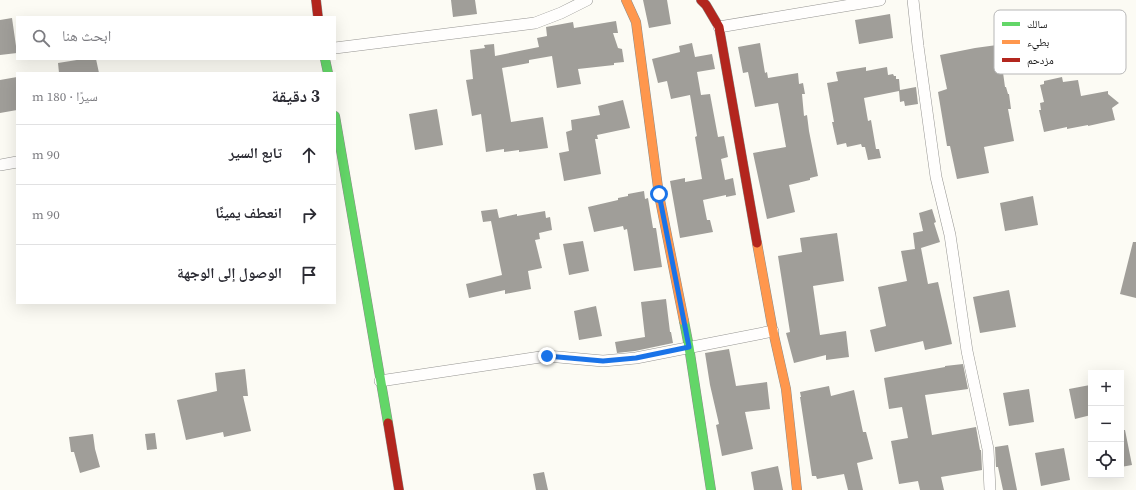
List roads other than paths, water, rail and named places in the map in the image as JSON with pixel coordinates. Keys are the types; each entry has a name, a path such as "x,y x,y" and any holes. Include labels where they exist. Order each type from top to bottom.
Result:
{"street":[{"path":"316,0 318,16"},
{"path":"336,48 536,23 587,0"},
{"path":"626,0 636,22 659,194 689,347 711,490"},
{"path":"701,0 706,5 719,27 773,331 786,389 797,490"},
{"path":"719,27 880,0"},
{"path":"913,0 936,177 950,235 967,351 988,449 990,490"},
{"path":"325,60 328,72"},
{"path":"336,122 399,490"},
{"path":"0,165 16,162"},
{"path":"380,381 547,356 603,361 636,358 773,331"}]}
